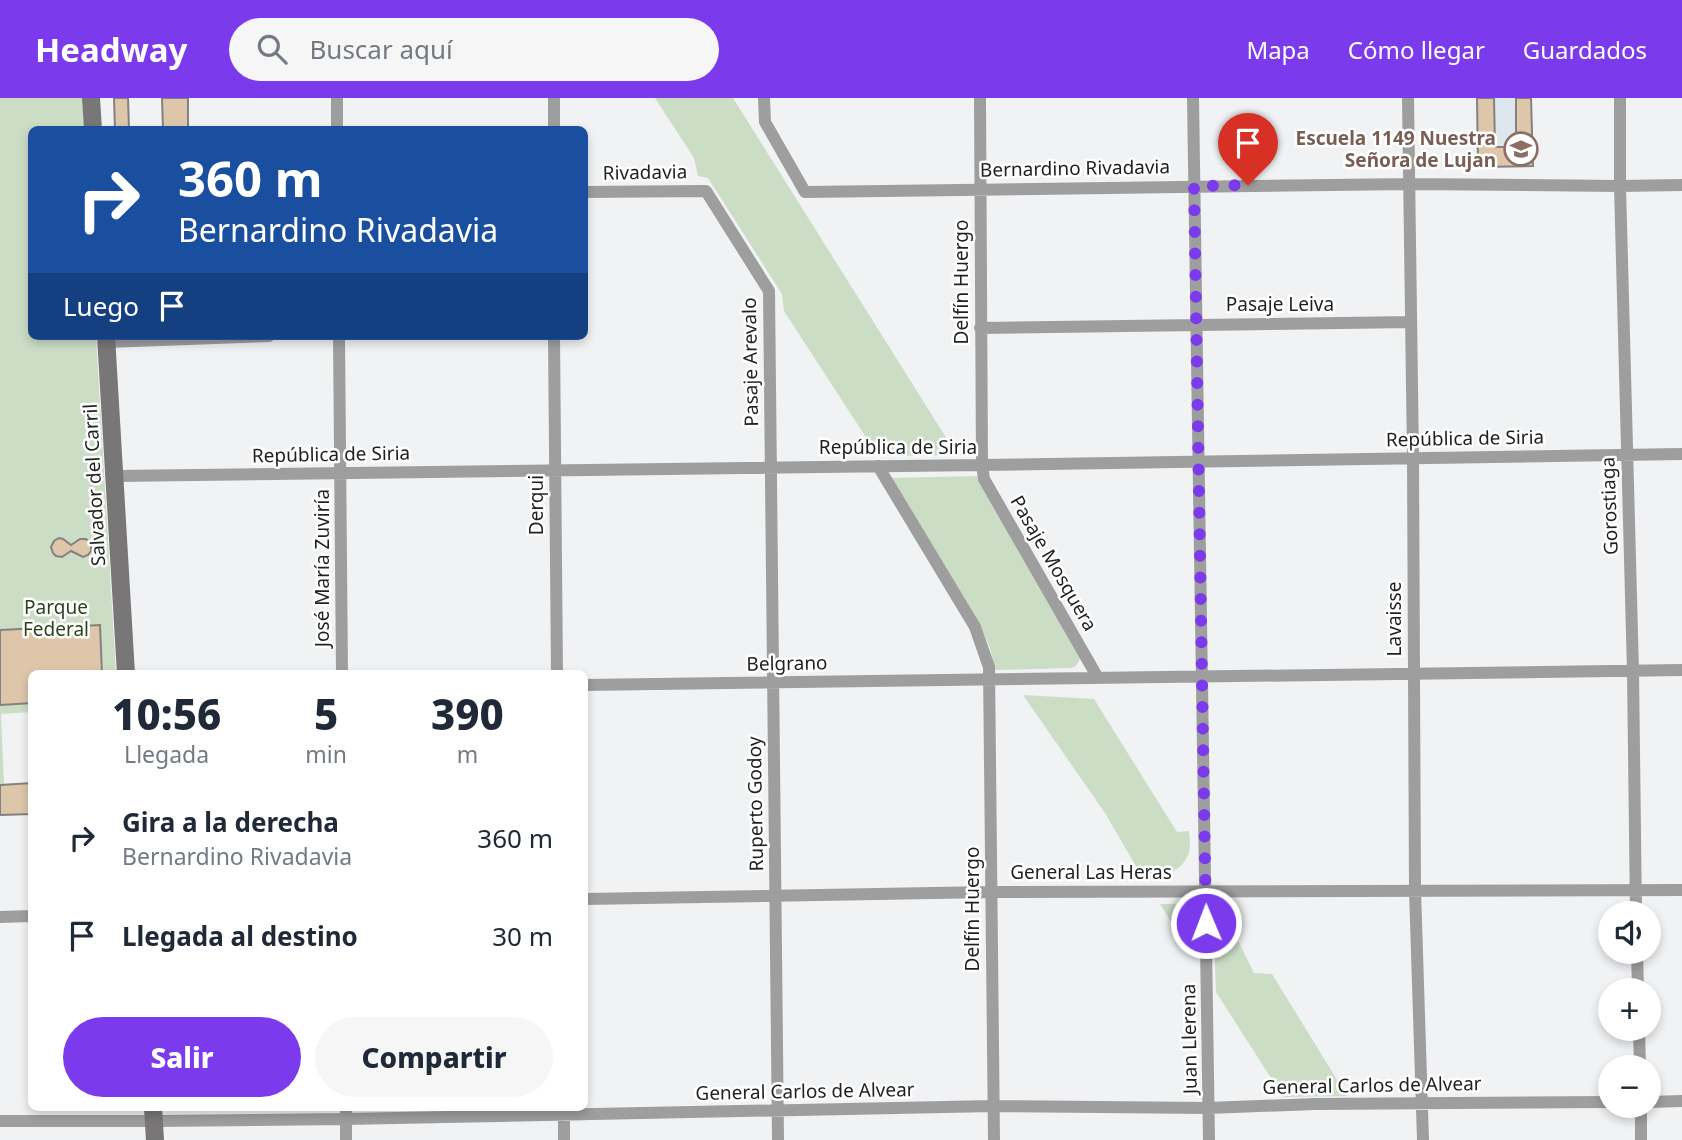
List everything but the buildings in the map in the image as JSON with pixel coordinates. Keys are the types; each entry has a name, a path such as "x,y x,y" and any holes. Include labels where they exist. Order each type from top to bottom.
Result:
{"main road":[{"path":"91,98 93,126"},
{"name":"Salvador del Carril","path":"106,340 126,670"},
{"path":"153,1114 155,1140"}],"street":[{"path":"337,98 337,126"},
{"path":"554,98 554,126"},
{"name":"Bernardino Rivadavia","path":"764,98 765,122 805,192 1410,184 1682,185"},
{"name":"Delfín Huergo","path":"980,98 982,466"},
{"name":"Juan Llerena","path":"1193,98 1209,1140"},
{"name":"Lavaisse","path":"1408,98 1415,890 1423,1140"},
{"name":"Gorostiaga","path":"1620,98 1635,901"},
{"name":"Rivadavia","path":"588,192 706,191"},
{"name":"Pasaje Arevalo","path":"706,191 769,291 771,467"},
{"name":"Pasaje Leiva","path":"980,328 1411,323"},
{"name":"José María Zuviría","path":"339,340 342,670"},
{"name":"Derqui","path":"554,340 557,670"},
{"name":"República de Siria","path":"115,476 982,466 1682,454"},
{"path":"878,466 975,628 990,678"},
{"name":"Pasaje Mosquera","path":"982,466 984,480 1098,678"},
{"name":"Ruperto Godoy","path":"771,467 778,1140"},
{"name":"Belgrano","path":"588,685 1682,670"},
{"name":"Delfín Huergo","path":"990,678 994,1140"},
{"name":"General Las Heras","path":"588,899 991,892 1682,890"},
{"path":"0,917 28,916"},
{"path":"1661,1101 1682,1101"},
{"name":"General Carlos de Alvear","path":"0,1121 153,1114 778,1111 993,1106 1209,1108 1315,1104 1598,1102"},
{"path":"564,1111 564,1140"},
{"path":"346,1113 346,1140"},
{"path":"1641,1118 1641,1140"}],"shaded area":[{"path":"1477,98 1531,98 1533,166 1478,167"}],"green space":[{"name":"Parque Federal","path":"0,98 82,98 84,126 28,126 28,340 96,340 116,670 28,670 28,712 1,714 4,784 0,785"},
{"path":"655,98 733,98 957,455 878,456 784,311 782,294 708,178 698,176 694,158"},
{"path":"977,476 1079,651 1080,659 1076,666 995,670 990,648 980,625 890,478"},
{"path":"1023,695 1094,699 1177,832 1189,831 1189,852 1181,866 1164,876 1144,880 1105,813"},
{"path":"1224,899 1224,912 1254,973 1272,974 1347,1096 1283,1097 1216,992 1213,907 1216,901"},
{"path":"1160,904 1191,906 1194,959"}],"place":[{"name":"Escuela 1149 Nuestra Señora de Lujan","path":"1521,149"}],"route":[{"path":"1206,923 1194,186 1248,185"}]}
